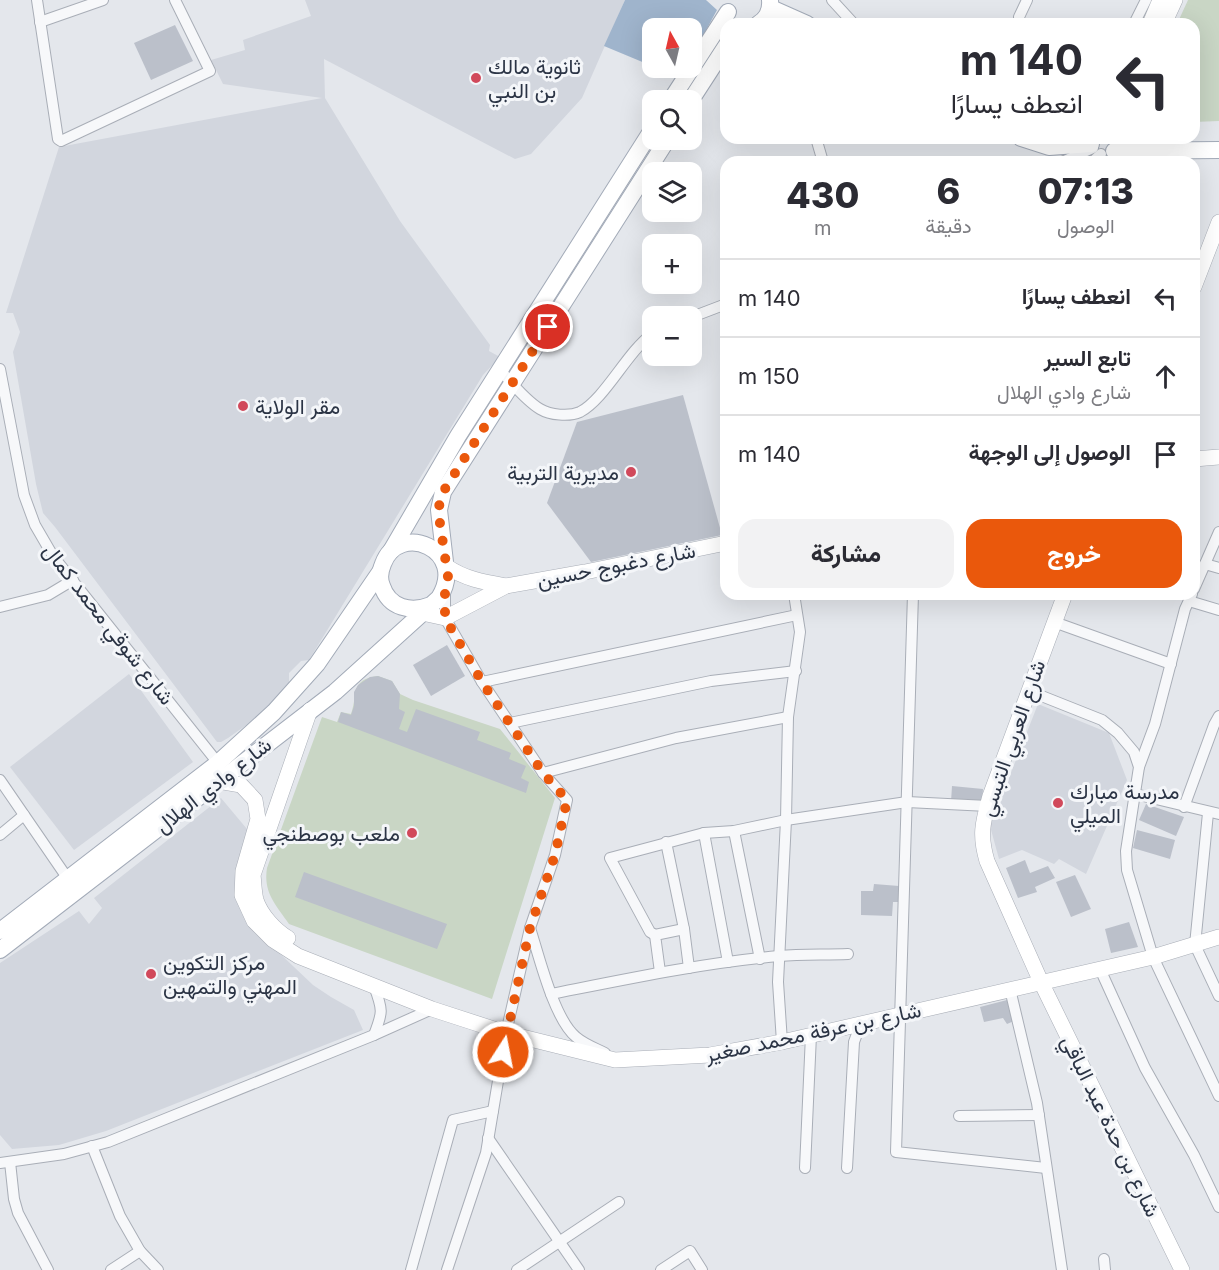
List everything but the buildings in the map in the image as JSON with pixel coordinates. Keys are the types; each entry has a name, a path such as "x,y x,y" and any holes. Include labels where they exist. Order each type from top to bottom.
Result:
{"main road":[{"path":"770,4 796,18"},
{"path":"677,90 720,21"},
{"path":"697,90 720,55"},
{"path":"1200,142 1219,142"},
{"path":"1040,144 1049,147 1219,150"},
{"path":"642,146 420,498 384,561 380,572 384,593 400,607 421,609 440,598 448,577 438,510 443,492 661,150"},
{"path":"391,551 411,542 422,543 433,548 441,556 446,566"},
{"name":"شارع وادي الهلال","path":"0,931 218,763 274,712 317,664 380,572"},
{"name":"شارع وادي الهلال","path":"0,950 335,692 421,609"}],"street":[{"path":"37,0 58,139 61,141 210,71 175,0"},
{"path":"40,22 103,0"},
{"path":"831,0 848,18"},
{"path":"1019,17 1027,0"},
{"path":"1137,18 1146,0"},
{"path":"1152,18 1160,0"},
{"path":"1167,18 1175,0"},
{"path":"1078,156 1100,148"},
{"path":"1200,269 1219,222"},
{"path":"702,313 720,306"},
{"path":"500,370 538,408 564,415 580,412 595,399 642,343"},
{"name":"شارع شوقي محمد كمال","path":"0,369 24,495 34,525 53,556 218,763"},
{"path":"1200,459 1219,457"},
{"path":"1200,575 1219,532"},
{"name":"شارع دغبوج حسين","path":"506,586 720,544"},
{"path":"1205,564 1219,568"},
{"path":"446,566 459,575 476,581 506,586"},
{"path":"0,607 48,595 73,580"},
{"path":"421,609 445,618 506,586"},
{"path":"445,588 445,618 482,682 543,773 567,800 555,855 530,928 506,1033 486,1153 447,1270"},
{"path":"782,1042 778,982 786,820 788,717 800,632 795,600"},
{"path":"913,600 896,1152 1046,1168"},
{"name":"شارع العربي التبسي","path":"1041,982 984,852 981,827 1063,600"},
{"path":"1189,600 1155,724 1139,767 1126,851 1127,870 1153,957 1219,1096"},
{"path":"1197,600 1219,610"},
{"path":"482,682 797,615"},
{"path":"1054,622 1171,664"},
{"path":"510,723 711,681 796,671"},
{"path":"1029,691 1102,720 1118,733 1134,752 1139,767"},
{"name":"شارع بن عرفة محمد صغير","path":"310,710 254,875 256,900 265,917 280,933 304,949 374,986"},
{"path":"543,773 676,738 788,717"},
{"path":"1184,807 1217,723"},
{"path":"0,780 68,879"},
{"name":"شارع بن عرفة محمد صغير","path":"218,781 241,785 255,800 258,819 243,871 242,895 254,921 273,940 298,956 432,1009 506,1033 615,1059 711,1055 782,1042 1153,957 1219,937"},
{"path":"1134,794 1214,813 1195,945 1219,996"},
{"path":"684,929 655,935 650,932 610,858 704,833 734,831 786,820 907,802 988,806"},
{"path":"0,835 24,815"},
{"path":"734,831 760,959"},
{"path":"704,833 728,962"},
{"path":"666,842 684,929 688,968"},
{"path":"530,928 551,994 562,1019 575,1036 615,1059"},
{"path":"655,935 660,972"},
{"path":"551,994 660,972 728,962 779,956 848,954"},
{"path":"1100,969 1145,1068 1194,1155 1219,1207"},
{"name":"شارع بن حدة عبد الباقي","path":"1041,982 1182,1270"},
{"path":"374,986 381,1006 381,1017 374,1035"},
{"path":"1010,989 1039,1115 1062,1270"},
{"path":"48,1270 18,1213 5,1162 64,1154 154,1125 432,1009"},
{"path":"847,1168 854,1042 861,1023"},
{"path":"805,1168 811,1035"},
{"path":"411,1270 453,1120 492,1111"},
{"path":"959,1116 1039,1115"},
{"path":"488,1138 579,1270"},
{"path":"93,1146 120,1216 140,1251 158,1270"},
{"path":"517,1270 619,1202"},
{"path":"111,1270 140,1251"},
{"path":"661,1270 690,1251 702,1270"}],"shaded area":[{"name":"مقر الولاية","path":"305,0 625,0 582,98 531,154 515,159 324,59 325,98 400,221 490,345 489,351 500,357 483,375 309,660 301,661 289,673 289,695 228,738 217,742 43,513 13,352 20,332 13,313 6,313 59,147 322,98 223,84 211,60 245,50 243,40 311,16"},
{"path":"129,674 193,762 74,850 10,767"},
{"name":"مدرسة مبارك الميلي","path":"1038,704 1109,733 1127,780 1086,874 1059,859 1054,864 1022,850 999,859 990,826"},
{"name":"مركز التكوين المهني والتمهين","path":"221,798 252,835 255,930 313,985 354,1010 363,1030 106,1131 59,1145 12,1149 0,1135 0,963 79,911 89,924 102,908 94,898"}],"green space":[{"path":"1188,0 1219,0 1219,121 1200,122 1200,18 1180,18"},
{"name":"ملعب بوصطنجي","path":"378,676 392,681 400,694 413,700 500,729 555,798 492,999 289,924 275,905 269,892 267,868 322,717 337,722 341,712 351,714 359,684"}],"water":[{"path":"625,0 706,0 717,10 702,38 702,18 642,18 642,62 604,46"}],"place":[{"name":"ثانوية مالك بن النبي","path":"476,78"},
{"name":"مقر الولاية","path":"243,406"},
{"name":"مديرية التربية","path":"631,472"},
{"name":"مدرسة مبارك الميلي","path":"1058,803"},
{"name":"ملعب بوصطنجي","path":"412,833"},
{"name":"مركز التكوين المهني والتمهين","path":"151,974"}],"route":[{"path":"503,1052 530,928 555,855 567,800 543,773 482,682 445,618 445,588 448,577 438,510 443,492 548,327"}]}
